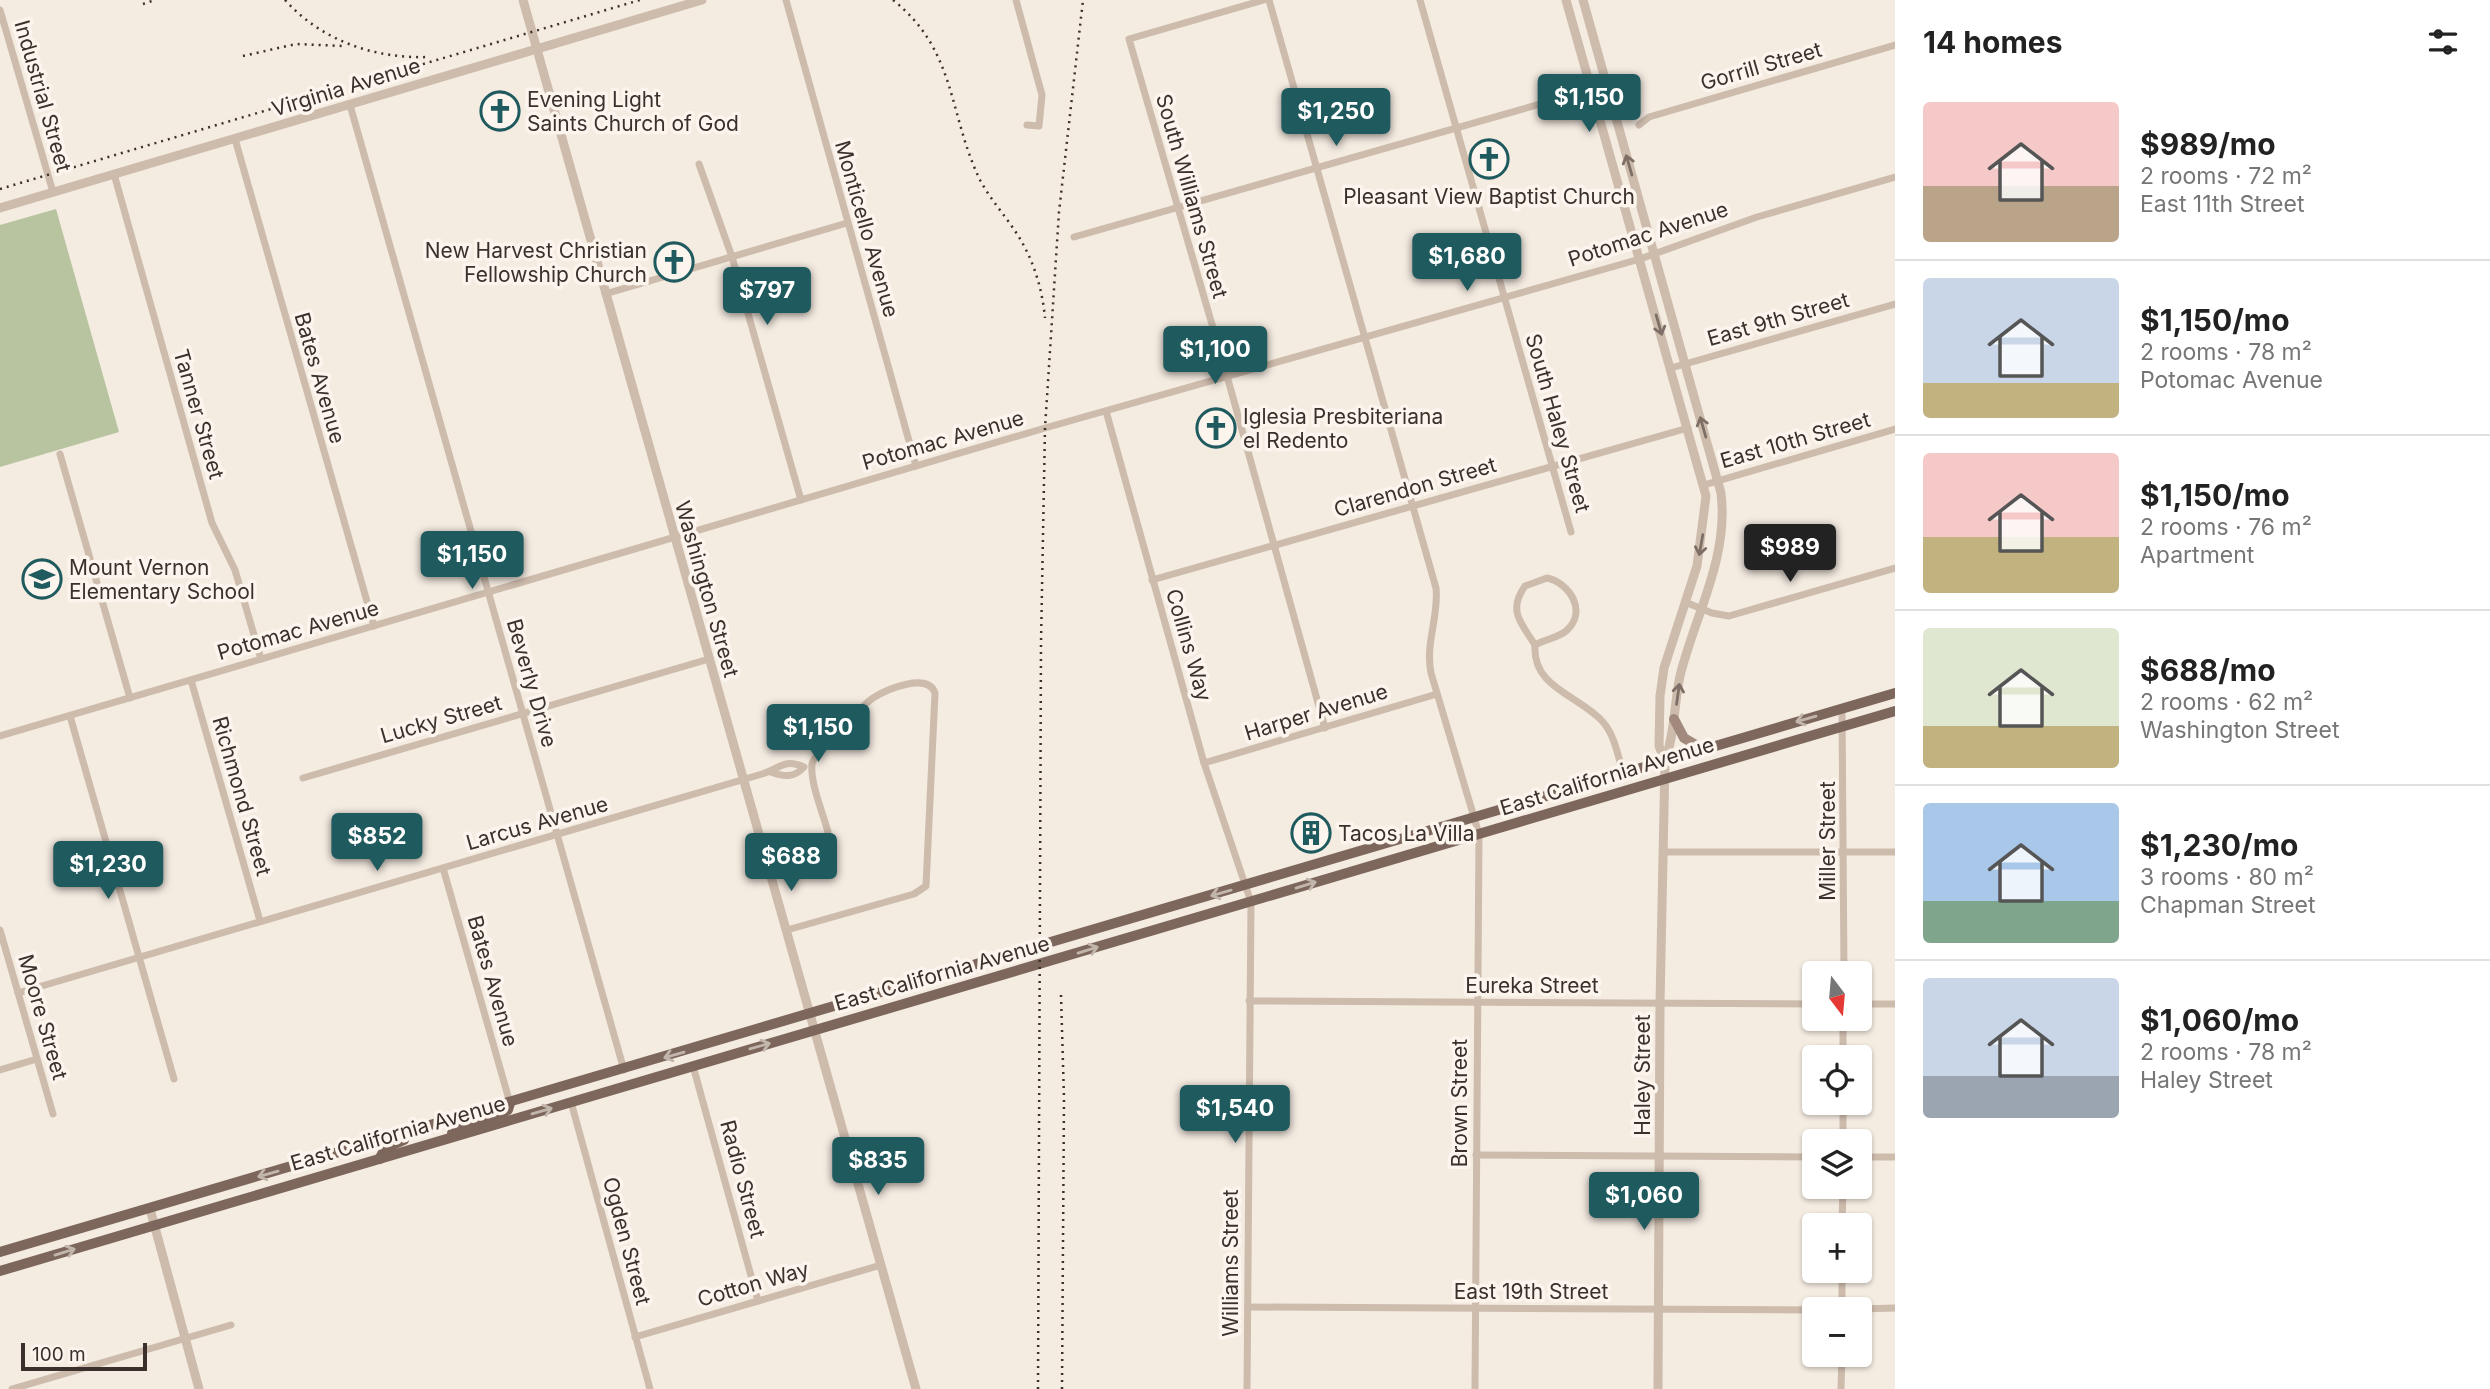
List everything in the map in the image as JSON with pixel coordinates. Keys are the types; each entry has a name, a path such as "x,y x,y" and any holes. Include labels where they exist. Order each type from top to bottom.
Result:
{"main road":[{"name":"East California Avenue","path":"0,1252 1895,693"},
{"name":"East California Avenue","path":"0,1271 1895,711"},
{"path":"1674,719 1684,738 1703,749"},
{"path":"444,1139 458,1128 501,1115 508,1110 510,1103"},
{"path":"380,1159 387,1147 445,1122"}],"street":[{"name":"Washington Street","path":"523,0 916,1389"},
{"name":"Virginia Avenue","path":"0,208 702,0"},
{"name":"Monticello Avenue","path":"786,0 916,466"},
{"path":"1016,0 1042,94 1039,126 1027,125"},
{"name":"South Williams Street","path":"1266,0 1129,39 1325,728"},
{"name":"Brown Street","path":"1266,0 1317,168 1436,588 1437,613 1428,650 1431,673 1479,834 1475,1389"},
{"name":"South Haley Street","path":"1420,0 1571,532"},
{"path":"1566,0 1704,485 1705,515 1697,566 1664,667 1659,746 1665,761"},
{"path":"1583,0 1718,481 1723,509 1720,546 1680,678 1671,743 1665,761"},
{"name":"Industrial Street","path":"0,10 53,192"},
{"name":"Gorrill Street","path":"1639,125 1649,117 1895,45"},
{"path":"1073,237 1607,85"},
{"name":"Beverly Drive","path":"350,105 624,1070"},
{"name":"Bates Avenue","path":"235,139 374,626"},
{"path":"699,164 732,257 802,500"},
{"name":"Tanner Street","path":"114,174 212,523 235,570 261,659"},
{"name":"Potomac Avenue","path":"0,736 916,466 1640,259 1757,217 1895,177"},
{"path":"605,294 847,223"},
{"name":"East 9th Street","path":"1671,368 1895,304"},
{"name":"Collins Way","path":"1106,411 1204,763 1245,886"},
{"name":"Clarendon Street","path":"1152,580 1688,428"},
{"name":"East 10th Street","path":"1704,485 1895,430"},
{"path":"60,454 130,698"},
{"path":"1685,603 1729,616 1895,568"},
{"path":"1535,645 1566,631 1574,617 1574,601 1570,593 1566,586 1553,580 1532,582 1523,588 1516,609 1519,621 1535,645 1534,654 1542,676 1594,714 1609,730 1623,773"},
{"name":"Lucky Street","path":"303,778 709,659"},
{"name":"Richmond Street","path":"191,680 260,922"},
{"path":"787,930 914,894 926,886 935,693 933,687 917,682 876,695 814,757 808,767 790,776 771,772 775,767 790,763 808,767"},
{"name":"Harper Avenue","path":"1204,763 1437,694"},
{"name":"Miller Street","path":"1842,708 1844,961"},
{"path":"69,716 174,1079"},
{"name":"Haley Street","path":"1658,1389 1660,1003 1665,761"},
{"path":"808,767 828,832"},
{"name":"Larcus Avenue","path":"18,993 771,772"},
{"path":"1664,852 1895,852"},
{"name":"Bates Avenue","path":"443,868 510,1103"},
{"name":"Williams Street","path":"1245,886 1251,902 1247,1389"},
{"name":"Moore Street","path":"0,930 53,1114"},
{"name":"Eureka Street","path":"1250,1001 1802,1004"},
{"path":"1872,1004 1895,1004"},
{"path":"0,1070 37,1059"},
{"name":"Radio Street","path":"693,1066 758,1301"},
{"name":"Ogden Street","path":"570,1102 650,1389"},
{"path":"1476,1155 1802,1157"},
{"path":"1872,1157 1895,1157"},
{"path":"150,1209 199,1389"},
{"name":"Cotton Way","path":"635,1337 881,1265"},
{"name":"East 19th Street","path":"1248,1307 1802,1310"},
{"path":"1872,1309 1895,1308"},
{"path":"12,1389 232,1325"},
{"path":"1841,1389 1842,1367"}],"green space":[{"path":"56,209 119,432 0,467 0,225"}],"railway":[{"path":"143,4 155,0"},
{"path":"285,0 316,26 351,45 389,55 429,57"},
{"path":"0,189 640,0"},
{"path":"893,0 914,20 929,40 940,62 980,180 1020,238 1031,260 1039,283 1045,318"},
{"path":"1038,1389 1041,643 1045,428 1059,212 1083,0"},
{"path":"243,56 296,44 343,46"},
{"path":"1061,995 1064,1098 1062,1389"}],"place":[{"name":"Evening Light Saints Church of God","path":"500,111"},
{"name":"Pleasant View Baptist Church","path":"1489,159"},
{"name":"New Harvest Christian Fellowship Church","path":"674,262"},
{"name":"Iglesia Presbiteriana el Redento","path":"1216,428"},
{"name":"Mount Vernon Elementary School","path":"42,579"},
{"name":"Tacos La Villa","path":"1311,833"}]}
